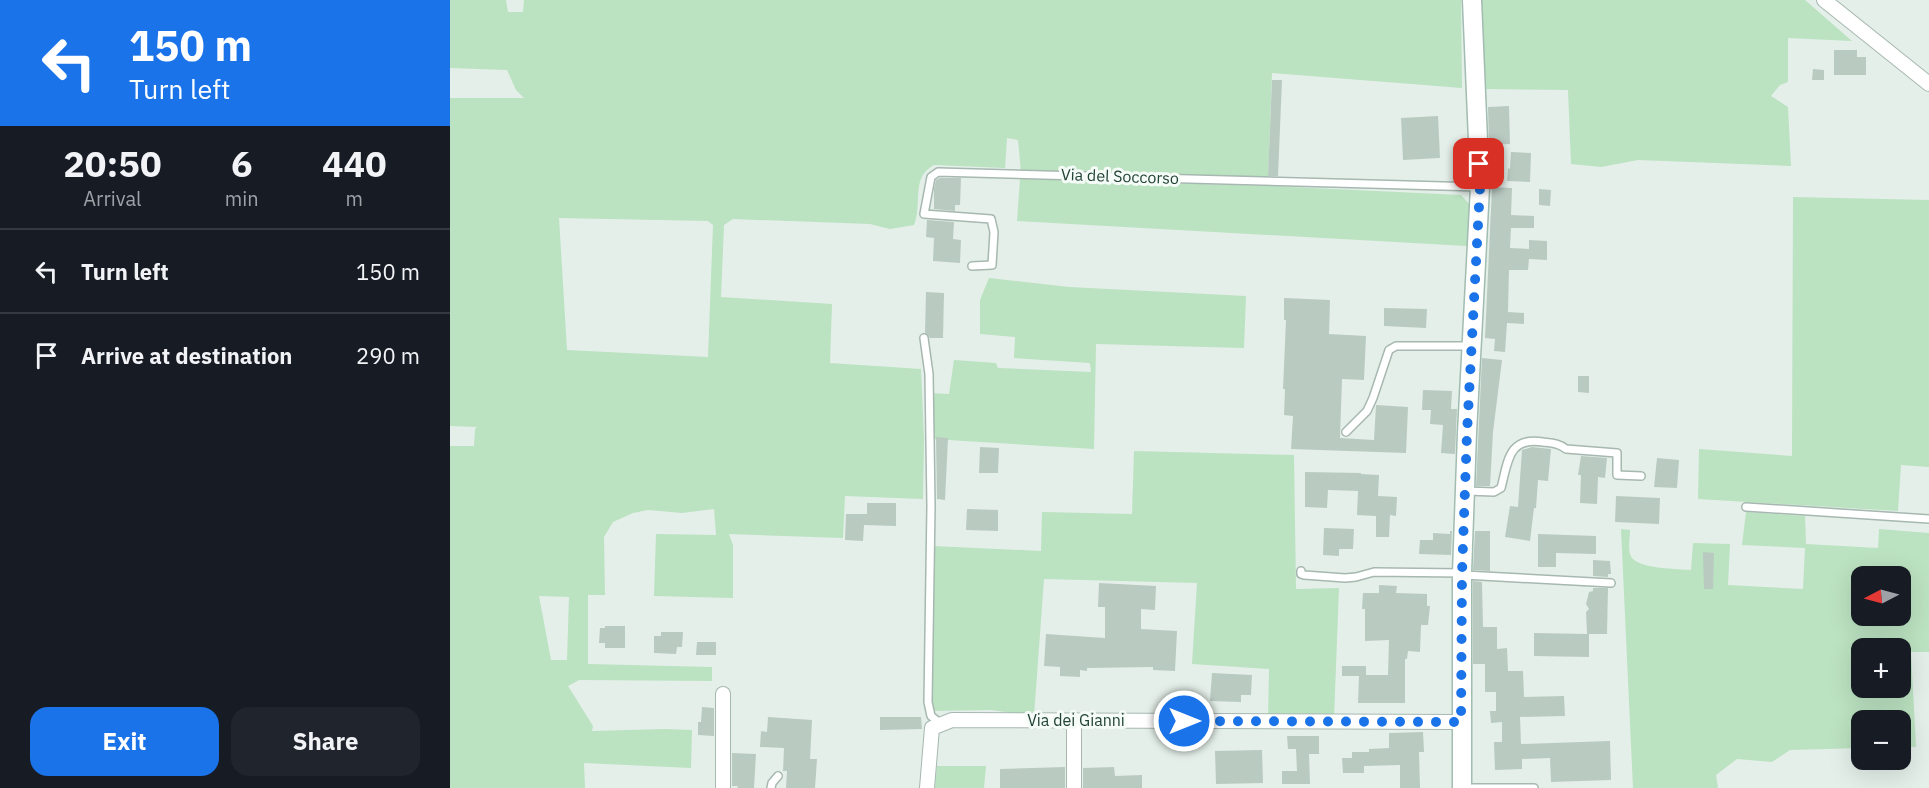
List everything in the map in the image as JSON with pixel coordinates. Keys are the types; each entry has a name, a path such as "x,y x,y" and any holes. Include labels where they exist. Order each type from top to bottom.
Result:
{"street":[{"path":"1462,788 1462,574 1480,187 1472,0"},
{"path":"1824,0 1929,84"},
{"path":"723,694 723,788"},
{"name":"Via dei Gianni","path":"941,724 952,720 1461,722"},
{"path":"1074,720 1074,788"},
{"path":"927,788 932,728 941,724"}],"lane":[{"name":"Via del Soccorso","path":"972,266 992,265 994,232 991,219 924,214 931,177 938,172 1480,187"},
{"path":"924,338 929,374 931,506 928,702 931,716 941,724"},
{"path":"1346,432 1367,411 1389,350 1396,346 1472,346"},
{"path":"1466,491 1498,491 1515,448 1524,441 1531,440 1562,445 1566,448 1617,453 1617,475 1641,476"},
{"path":"1746,507 1929,519"},
{"path":"1301,571 1304,575 1345,578 1374,572 1462,574 1611,583"},
{"path":"771,788 778,776"},
{"path":"1472,788 1534,788"}],"green space":[{"path":"450,0 506,0 508,12 523,12 524,0 1461,0 1462,88 1272,73 1268,179 1021,172 1018,140 1007,138 1005,168 934,165 927,170 919,184 914,225 890,229 870,224 733,219 724,225 721,297 832,304 830,363 921,369 924,438 923,499 845,496 843,538 729,534 733,545 733,598 654,596 656,534 716,535 714,509 682,513 648,510 633,513 613,522 604,537 605,595 588,595 588,664 712,667 712,681 579,680 568,686 593,726 592,731 692,730 691,768 584,763 585,788 450,788 450,446 474,446 477,427 450,426 450,98 524,98 516,90 507,70 450,68","holes":["559,218 708,221 713,225 708,357 567,350","539,596 569,597 567,660 551,660"]},
{"path":"1481,0 1805,0 1852,41 1788,38 1788,82 1780,85 1771,96 1788,107 1791,166 1638,160 1601,167 1571,164 1568,90 1483,89"},
{"path":"1020,179 1268,186 1461,195 1470,205 1467,246 1017,221"},
{"path":"1793,197 1929,200 1929,467 1901,465 1898,511 1698,499 1699,449 1792,456"},
{"path":"989,278 1069,287 1246,296 1244,348 1096,344 1094,449 932,439 931,393 949,394 954,360 996,363 998,368 1091,372 1090,363 1014,358 1015,337 980,334 980,300"},
{"path":"1134,451 1294,455 1296,589 1339,588 1334,718 1268,718 1269,669 1192,664 1197,583 1044,579 1034,716 991,710 931,711 934,546 1041,551 1042,512 1132,514"},
{"path":"1746,512 1805,516 1806,544 1878,548 1879,529 1929,533 1929,652 1911,652 1916,747 1911,747 1911,710 1851,710 1851,748 1790,750 1772,762 1737,759 1716,775 1718,788 1633,788 1621,529 1630,530 1629,545 1633,559 1639,563 1657,567 1691,570 1693,543 1730,544 1728,585 1803,589 1805,548 1742,545"},
{"path":"937,766 986,766 984,788 935,788"}],"building":[{"path":"1834,50 1857,50 1857,57 1866,57 1866,75 1834,75"},
{"path":"1813,69 1824,70 1824,80 1812,80"},
{"path":"1272,80 1282,80 1278,176 1268,176"},
{"path":"1509,106 1510,144 1489,145 1488,107"},
{"path":"1438,116 1440,158 1403,160 1401,118"},
{"path":"1511,152 1531,153 1530,182 1507,181"},
{"path":"961,178 960,205 955,205 955,211 934,209 934,189 936,180"},
{"path":"1492,187 1512,188 1511,215 1534,216 1534,228 1511,228 1510,248 1529,249 1529,240 1547,241 1547,260 1529,259 1528,270 1509,270 1508,312 1524,313 1524,324 1507,323 1505,352 1494,351 1495,339 1485,338"},
{"path":"1539,189 1551,190 1550,206 1539,205"},
{"path":"927,220 954,222 953,239 961,240 960,263 933,261 934,238 926,237"},
{"path":"926,292 944,293 943,338 930,338 925,333"},
{"path":"1284,298 1330,300 1329,334 1366,336 1364,380 1342,379 1340,438 1374,440 1376,405 1408,407 1406,453 1291,449 1293,416 1284,415 1286,320 1284,320"},
{"path":"1384,308 1427,309 1426,328 1384,326"},
{"path":"1482,358 1502,360 1493,432 1490,486 1476,486"},
{"path":"1578,376 1589,376 1589,393 1578,392"},
{"path":"1423,390 1452,391 1451,409 1457,409 1455,454 1441,453 1443,425 1430,424 1431,410 1422,410"},
{"path":"936,437 948,438 945,500 937,499"},
{"path":"980,447 999,448 998,473 979,473"},
{"path":"1532,447 1551,449 1548,481 1538,480 1530,541 1505,537 1510,506 1518,507 1522,450"},
{"path":"1581,456 1607,458 1605,478 1598,477 1597,504 1580,503 1581,475 1578,475"},
{"path":"1657,458 1679,460 1677,488 1654,487"},
{"path":"1305,472 1379,475 1378,496 1397,497 1396,516 1390,515 1389,537 1376,537 1376,516 1357,515 1358,491 1328,490 1327,508 1305,507"},
{"path":"1616,496 1660,498 1659,524 1615,522"},
{"path":"867,503 896,503 896,526 864,525 863,541 845,540 846,514 867,514"},
{"path":"967,509 998,510 998,531 966,530"},
{"path":"1324,528 1354,529 1353,549 1339,549 1339,556 1323,555"},
{"path":"1452,531 1451,555 1419,554 1420,540 1433,540 1433,533 1450,534"},
{"path":"1475,531 1490,531 1490,571 1473,570"},
{"path":"1538,534 1596,536 1596,554 1556,553 1556,567 1538,567"},
{"path":"1703,552 1714,553 1713,589 1704,589"},
{"path":"1593,560 1610,561 1611,574 1608,574 1608,577 1593,576"},
{"path":"1473,581 1482,582 1483,627 1497,627 1497,649 1507,648 1508,671 1523,671 1524,697 1564,696 1565,716 1520,717 1521,744 1610,741 1611,780 1551,782 1550,758 1522,759 1522,769 1495,770 1494,742 1502,742 1502,722 1491,723 1490,711 1496,711 1496,692 1485,692 1485,664 1473,664"},
{"path":"1099,583 1156,586 1155,610 1141,609 1141,629 1177,631 1175,671 1153,670 1153,667 1087,668 1087,671 1080,670 1080,677 1060,676 1060,667 1044,666 1046,634 1105,638 1105,607 1098,607"},
{"path":"1379,585 1397,586 1396,593 1427,594 1427,606 1430,606 1428,625 1421,625 1420,652 1408,651 1407,659 1405,659 1405,703 1358,703 1359,676 1342,676 1342,666 1366,666 1366,675 1388,675 1389,640 1365,641 1363,593 1379,593"},
{"path":"1593,588 1608,588 1607,634 1587,634 1586,612 1589,609 1586,604 1589,592 1593,591"},
{"path":"605,626 625,626 625,648 605,648 605,643 599,643 600,628 605,628"},
{"path":"661,632 683,632 682,647 677,647 676,654 654,653 654,636 661,636"},
{"path":"1534,633 1589,634 1589,657 1534,656"},
{"path":"697,642 716,642 716,655 696,655"},
{"path":"1212,673 1252,675 1251,695 1241,695 1241,702 1210,701"},
{"path":"702,707 714,708 714,736 698,735 698,722 701,722"},
{"path":"768,717 812,720 810,759 817,759 815,788 786,788 787,771 783,771 784,748 760,747 761,731 767,732"},
{"path":"880,717 921,717 922,729 880,730"},
{"path":"1423,732 1424,752 1419,752 1420,788 1400,788 1400,765 1364,766 1364,773 1343,773 1342,758 1352,758 1352,752 1369,752 1369,749 1389,748 1389,733"},
{"path":"1287,736 1319,736 1319,754 1309,754 1310,784 1282,784 1282,771 1297,771 1296,749 1288,749"},
{"path":"1262,750 1263,783 1216,784 1215,751"},
{"path":"732,753 756,754 754,788 732,786"},
{"path":"1065,767 1065,788 1000,788 1000,769"},
{"path":"1114,767 1115,776 1142,775 1142,788 1083,788 1083,768"}],"route":[{"path":"1184,721 1461,722 1462,573 1480,187 1479,164"}]}
